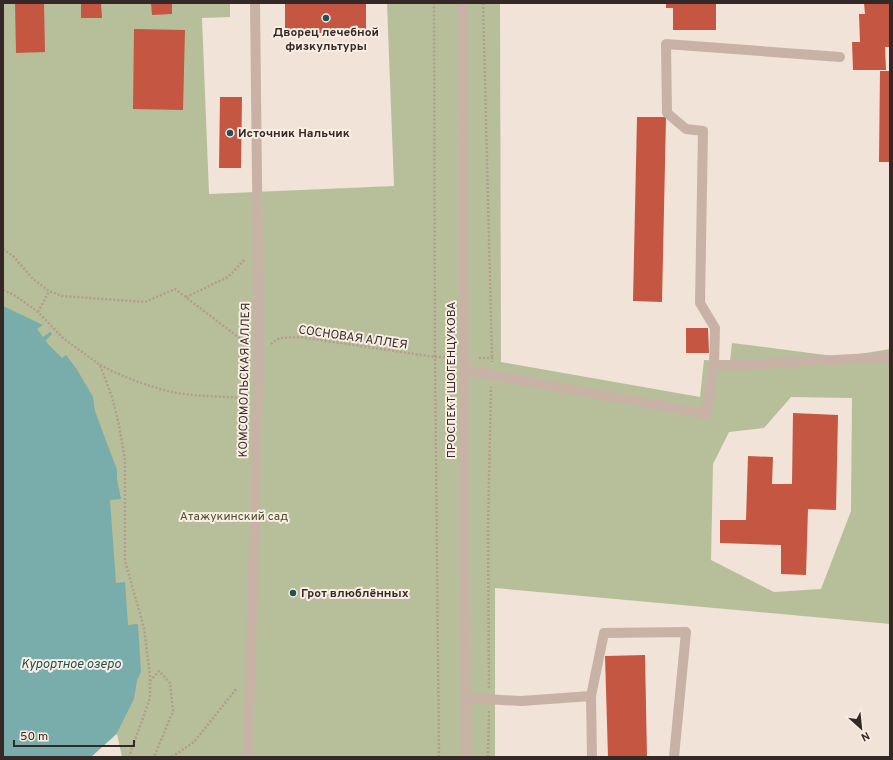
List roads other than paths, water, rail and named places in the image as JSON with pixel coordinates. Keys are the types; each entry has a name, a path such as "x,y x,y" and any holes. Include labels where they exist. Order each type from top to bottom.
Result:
{"street":[{"name":"КОМСОМОЛЬСКАЯ АЛЛЕЯ","path":"248,757 259,353 255,3"},
{"name":"ПРОСПЕКТ ШОГЕНЦУКОВА","path":"462,3 466,757"},
{"path":"464,370 706,414 714,365 715,328 700,303 703,131 686,129 667,114 666,44 840,57"},
{"path":"714,365 743,366 890,357"},
{"path":"592,757 591,696 604,633 686,632 674,757"},
{"path":"466,698 521,701 591,696"}],"water":[{"name":"Курортное озеро","path":"3,306 43,325 37,329 43,337 50,332 52,334 46,340 47,343 62,358 66,355 76,368 93,397 95,411 117,470 117,479 121,499 110,500 116,583 125,582 128,625 138,624 141,672 137,680 134,699 117,733 91,757 3,757"}],"place":[{"name":"Дворец лечебной физкультуры","path":"326,18"},
{"name":"Источник Нальчик","path":"230,133"},
{"name":"Грот влюблённых","path":"293,593"}],"park label":[{"name":"Атажукинский сад","path":"234,516"}]}
